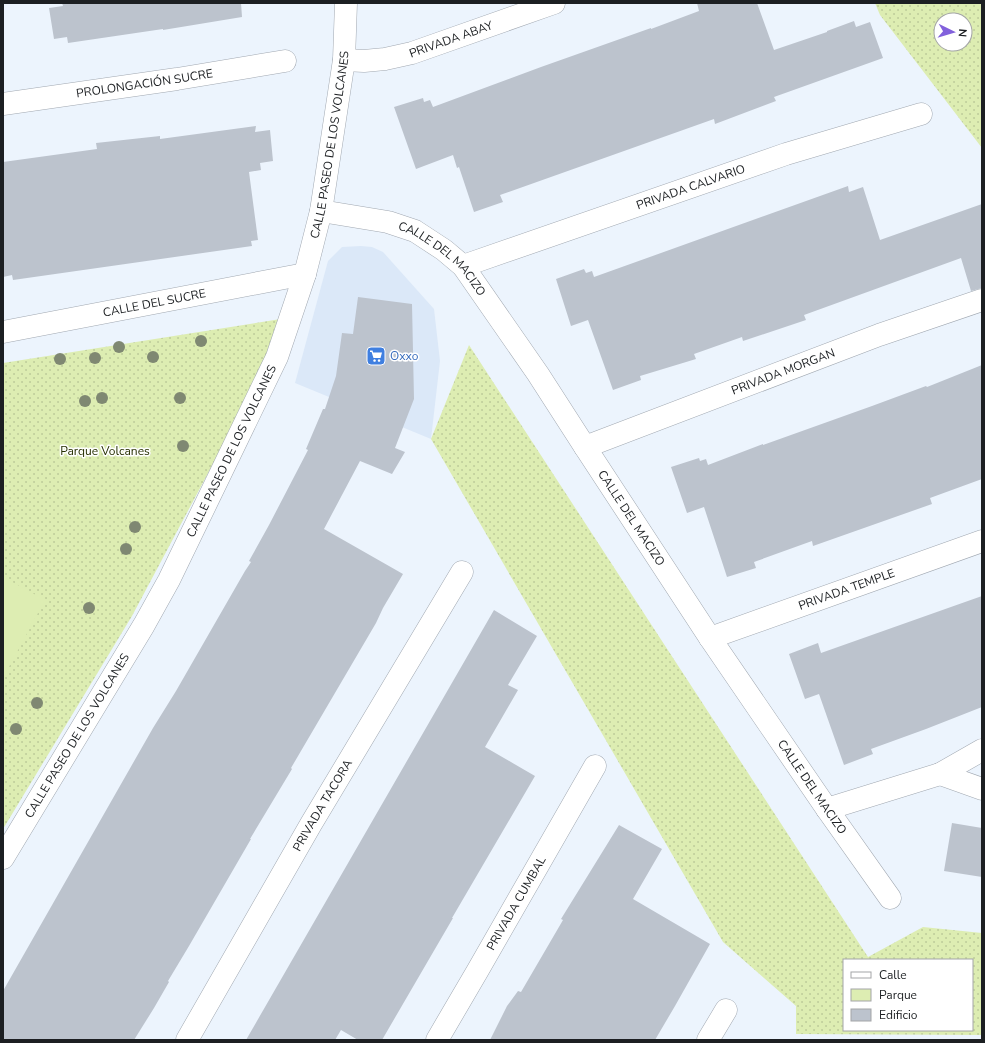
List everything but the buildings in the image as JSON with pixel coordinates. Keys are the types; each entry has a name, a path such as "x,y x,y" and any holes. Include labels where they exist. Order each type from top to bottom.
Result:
{"street":[{"name":"CALLE PASEO DE LOS VOLCANES","path":"3,858 169,580 277,357 305,274 321,211 344,60 346,3"},
{"name":"PRIVADA ABAY","path":"344,60 364,61 385,59 412,53 554,3"},
{"name":"PROLONGACIÓN SUCRE","path":"3,104 169,81 285,61"},
{"name":"PRIVADA CALVARIO","path":"463,266 786,154 921,114"},
{"name":"CALLE DEL MACIZO","path":"321,211 388,222 415,231 444,250 463,266 538,374 710,638 890,898"},
{"name":"CALLE DEL SUCRE","path":"3,332 305,274"},
{"name":"PRIVADA MORGAN","path":"585,447 879,335 982,300"},
{"name":"PRIVADA TEMPLE","path":"710,638 982,541"},
{"name":"PRIVADA TACORA","path":"187,1040 311,824 462,572"},
{"path":"827,809 940,774 982,750"},
{"name":"PRIVADA CUMBAL","path":"437,1040 595,766"},
{"path":"940,774 982,789"},
{"path":"708,1040 726,1010"}],"shaded area":[{"path":"342,247 372,247 383,252 434,309 440,361 431,439 295,383 328,261"}],"green space":[{"path":"875,3 982,3 982,148 880,15"},
{"name":"Parque Volcanes","path":"287,318 272,353 132,616 3,829 3,363"},
{"path":"469,345 868,957 923,927 982,933 982,1035 796,1034 796,1006 723,942 431,439"},
{"path":"3,577 45,600 3,678"}],"place":[{"name":"Oxxo","path":"376,356"}]}
